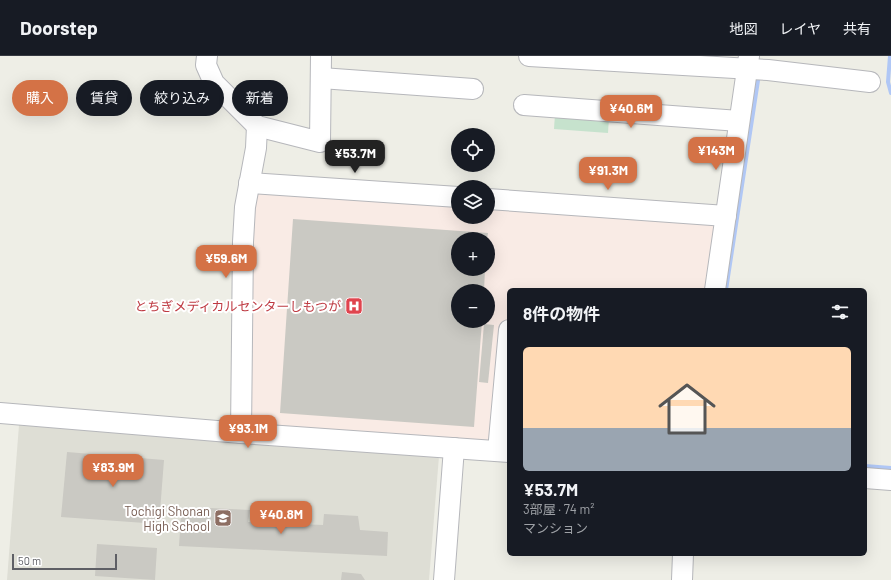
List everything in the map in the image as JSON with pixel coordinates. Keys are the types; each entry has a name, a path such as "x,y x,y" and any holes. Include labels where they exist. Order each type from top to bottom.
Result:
{"street":[{"path":"205,57 206,64 214,83 257,126 320,142 321,56"},
{"path":"529,56 769,63 870,82"},
{"path":"715,288 748,63"},
{"path":"321,78 473,89"},
{"path":"524,106 739,121"},
{"path":"241,433 243,242 245,207 256,148 257,126"},
{"path":"249,183 451,197"},
{"path":"495,200 726,216"},
{"path":"0,413 241,433 503,451 507,362"},
{"path":"444,580 454,448"},
{"path":"867,478 891,480"},
{"path":"682,580 684,556"}],"shaded area":[{"name":"とちぎメディカルセンターしもつが","path":"254,190 451,204 451,224 495,224 495,208 716,224 707,288 507,288 507,444 250,425 250,251"},
{"name":"Tochigi Shonan High School","path":"19,425 439,456 429,580 7,580"}],"green space":[{"path":"555,114 609,118 608,133 554,129"}],"building":[{"path":"293,219 474,232 451,232 451,276 485,276 484,284 451,284 451,328 481,328 474,427 280,413"},
{"path":"484,328 494,328 488,383 479,382"},
{"path":"67,452 164,460 159,524 61,517"},
{"path":"210,508 250,510 248,522 323,525 324,514 358,516 360,530 388,532 387,556 179,546 181,515 210,517"},
{"path":"97,544 157,548 155,580 95,576"},
{"path":"342,572 361,574 365,580 341,580"}],"waterway":[{"path":"890,56 888,82 891,93"},
{"path":"726,288 759,74"},
{"path":"867,466 891,468"}],"place":[{"name":"とちぎメディカルセンターしもつが","path":"354,306"},
{"name":"Tochigi Shonan High School","path":"223,518"}]}
